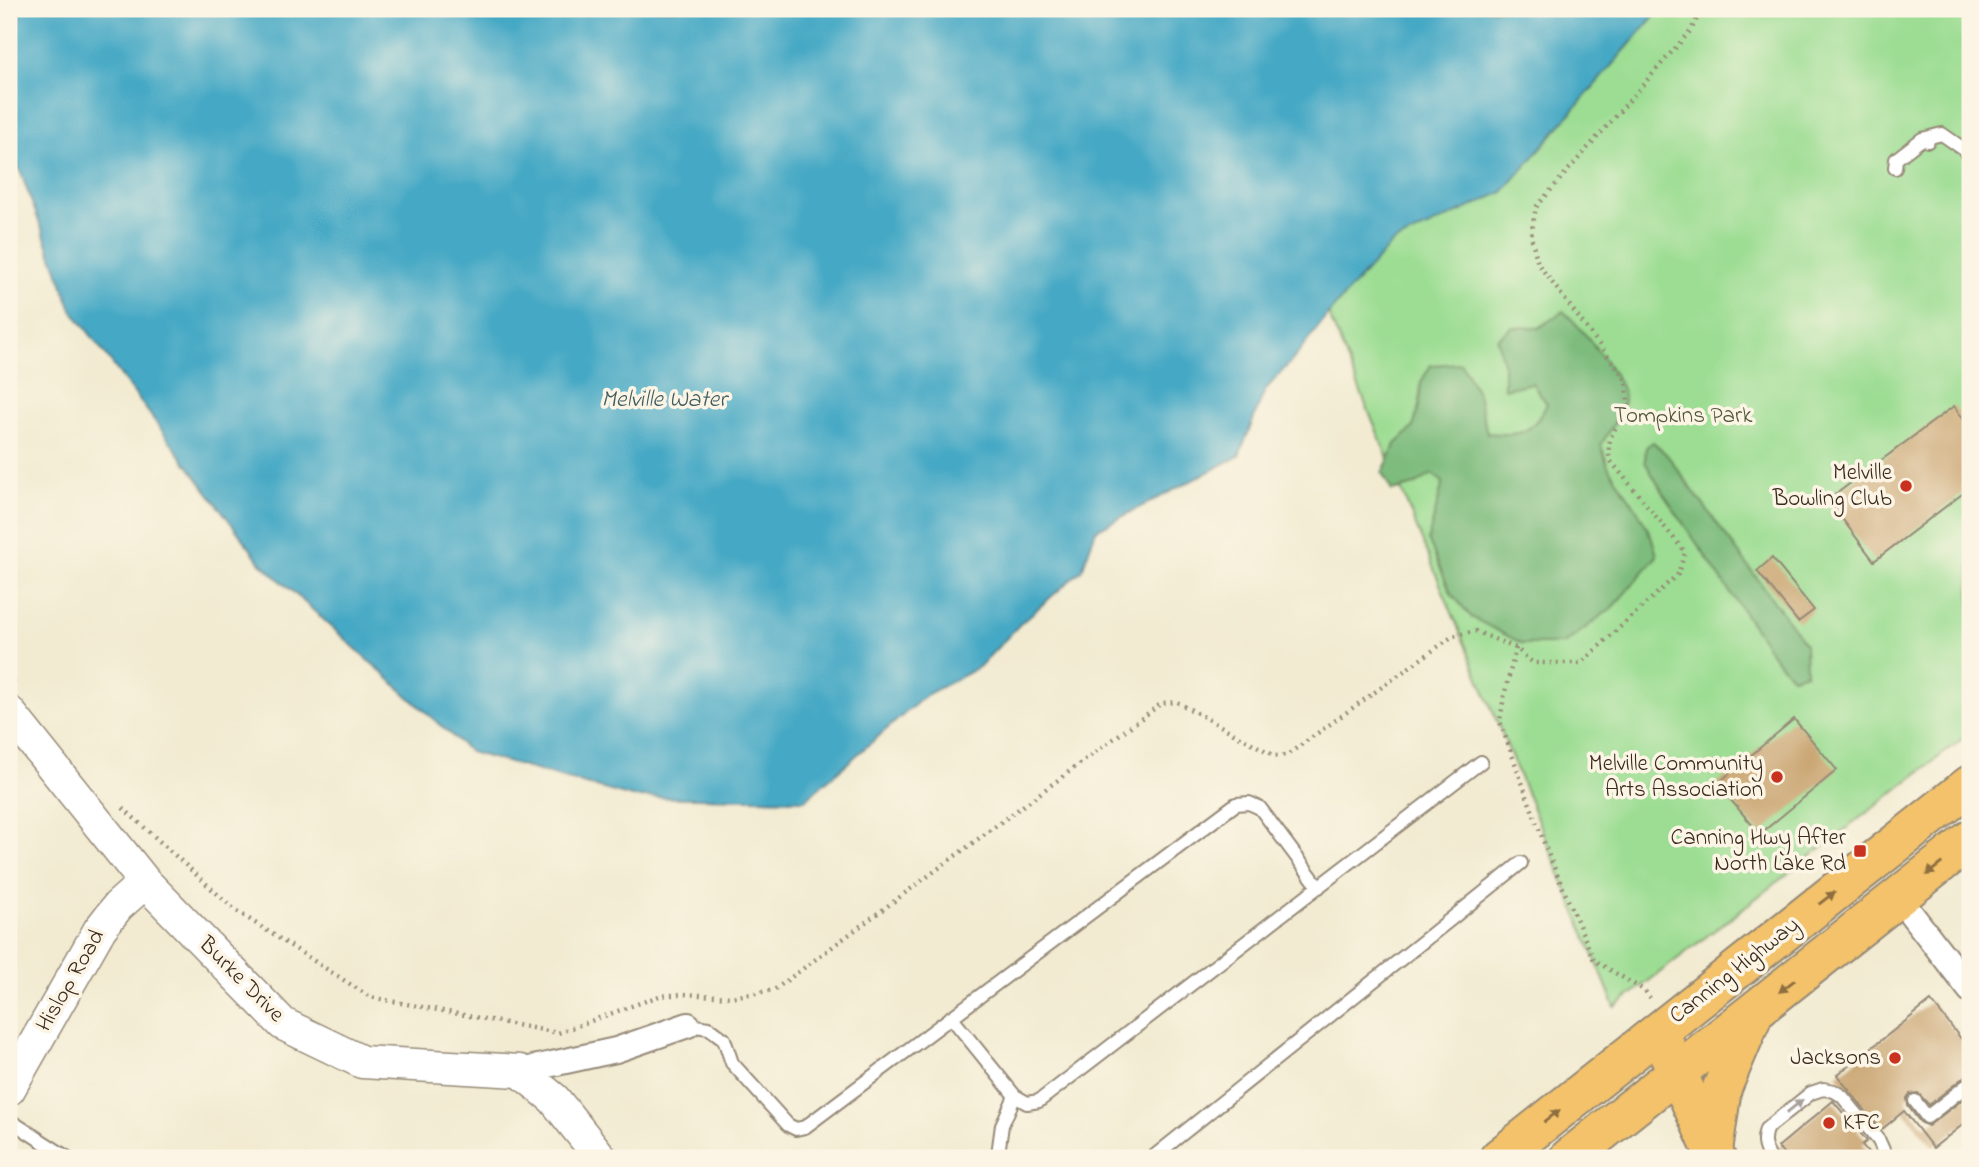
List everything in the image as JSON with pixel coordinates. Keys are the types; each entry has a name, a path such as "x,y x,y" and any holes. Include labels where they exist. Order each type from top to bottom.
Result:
{"main road":[{"name":"Canning Highway","path":"1499,1158 1648,1026 1970,785"},
{"name":"Canning Highway","path":"1569,1158 1970,840"},
{"path":"1706,1156 1722,1088 1754,1012"},
{"path":"1648,1026 1667,1081 1706,1156"}],"street":[{"name":"Burke Drive","path":"13,699 145,882 283,1024 362,1062 520,1071 616,1050 688,1025"},
{"name":"Hislop Road","path":"9,1089 100,929 118,906 145,882"},
{"path":"1898,897 1970,990"},
{"path":"520,1071 554,1099 601,1158"}],"lane":[{"path":"1895,168 1896,159 1942,134 1970,157"},
{"path":"951,1017 1015,1096 1027,1103 1039,1101 1481,762"},
{"path":"688,1025 709,1028 724,1040 732,1063 788,1125 796,1129 805,1127 1236,804 1249,803 1260,808 1319,887"},
{"path":"1152,1158 1521,863"},
{"path":"1915,1101 1927,1116 1970,1083"},
{"path":"1770,1158 1764,1148 1766,1129 1811,1093 1822,1089 1834,1091 1842,1097 1879,1141 1883,1150 1882,1158"},
{"path":"999,1158 1002,1125 1015,1096"},
{"path":"9,1120 53,1154 68,1158"}],"path":[{"path":"115,801 236,910 370,997 558,1033 659,996 684,993 731,997 774,990 1162,703 1177,702 1275,755 1287,755 1453,636 1475,631 1516,648 1533,663 1581,663 1678,574 1685,552 1611,460 1607,447 1629,410 1626,380 1538,264 1531,236 1536,207 1691,30 1702,9"},
{"path":"1516,648 1503,696 1500,722 1547,851 1594,960 1634,984 1648,1026"},
{"path":"9,676 13,699"}],"green space":[{"name":"Tompkins Park","path":"1660,9 1970,9 1970,733 1615,1007 1328,313 1392,243 1503,192"},
{"path":"1563,311 1600,353 1623,391 1621,412 1601,445 1610,470 1644,522 1657,556 1613,607 1564,644 1523,644 1471,617 1451,593 1428,540 1443,482 1432,474 1415,485 1392,491 1382,473 1396,444 1413,428 1419,406 1421,382 1431,365 1461,363 1478,394 1487,433 1508,434 1530,428 1547,404 1532,383 1504,389 1504,366 1497,339 1512,327 1539,328"},
{"path":"1653,442 1667,455 1805,644 1806,673 1792,677 1774,657 1664,495 1645,462 1646,447"}],"water":[{"name":"Melville Water","path":"22,9 1660,9 1503,192 1392,243 1265,390 1239,456 1096,530 1082,570 1020,624 979,667 926,695 805,800 632,797 470,752 261,563 72,310 9,141 11,53"}],"building":[{"path":"1954,406 1970,428 1970,488 1874,561 1828,500"},
{"path":"1772,558 1814,610 1798,622 1757,571"},
{"name":"Melville Community Arts Association","path":"1794,719 1837,770 1760,834 1717,784"},
{"path":"1931,1001 1970,1050 1970,1074 1929,1105 1918,1093 1910,1094 1907,1098 1908,1106 1920,1122 1928,1126 1970,1094 1970,1119 1933,1148 1904,1111 1881,1130 1837,1075"},
{"name":"KFC","path":"1833,1101 1867,1141 1862,1145 1873,1158 1787,1158 1778,1147"}],"place":[{"name":"Melville Bowling Club","path":"1906,486"},
{"name":"Melville Community Arts Association","path":"1777,777"},
{"name":"Canning Hwy After North Lake Rd","path":"1860,851"},
{"name":"Jacksons","path":"1895,1058"},
{"name":"KFC","path":"1829,1123"}]}
